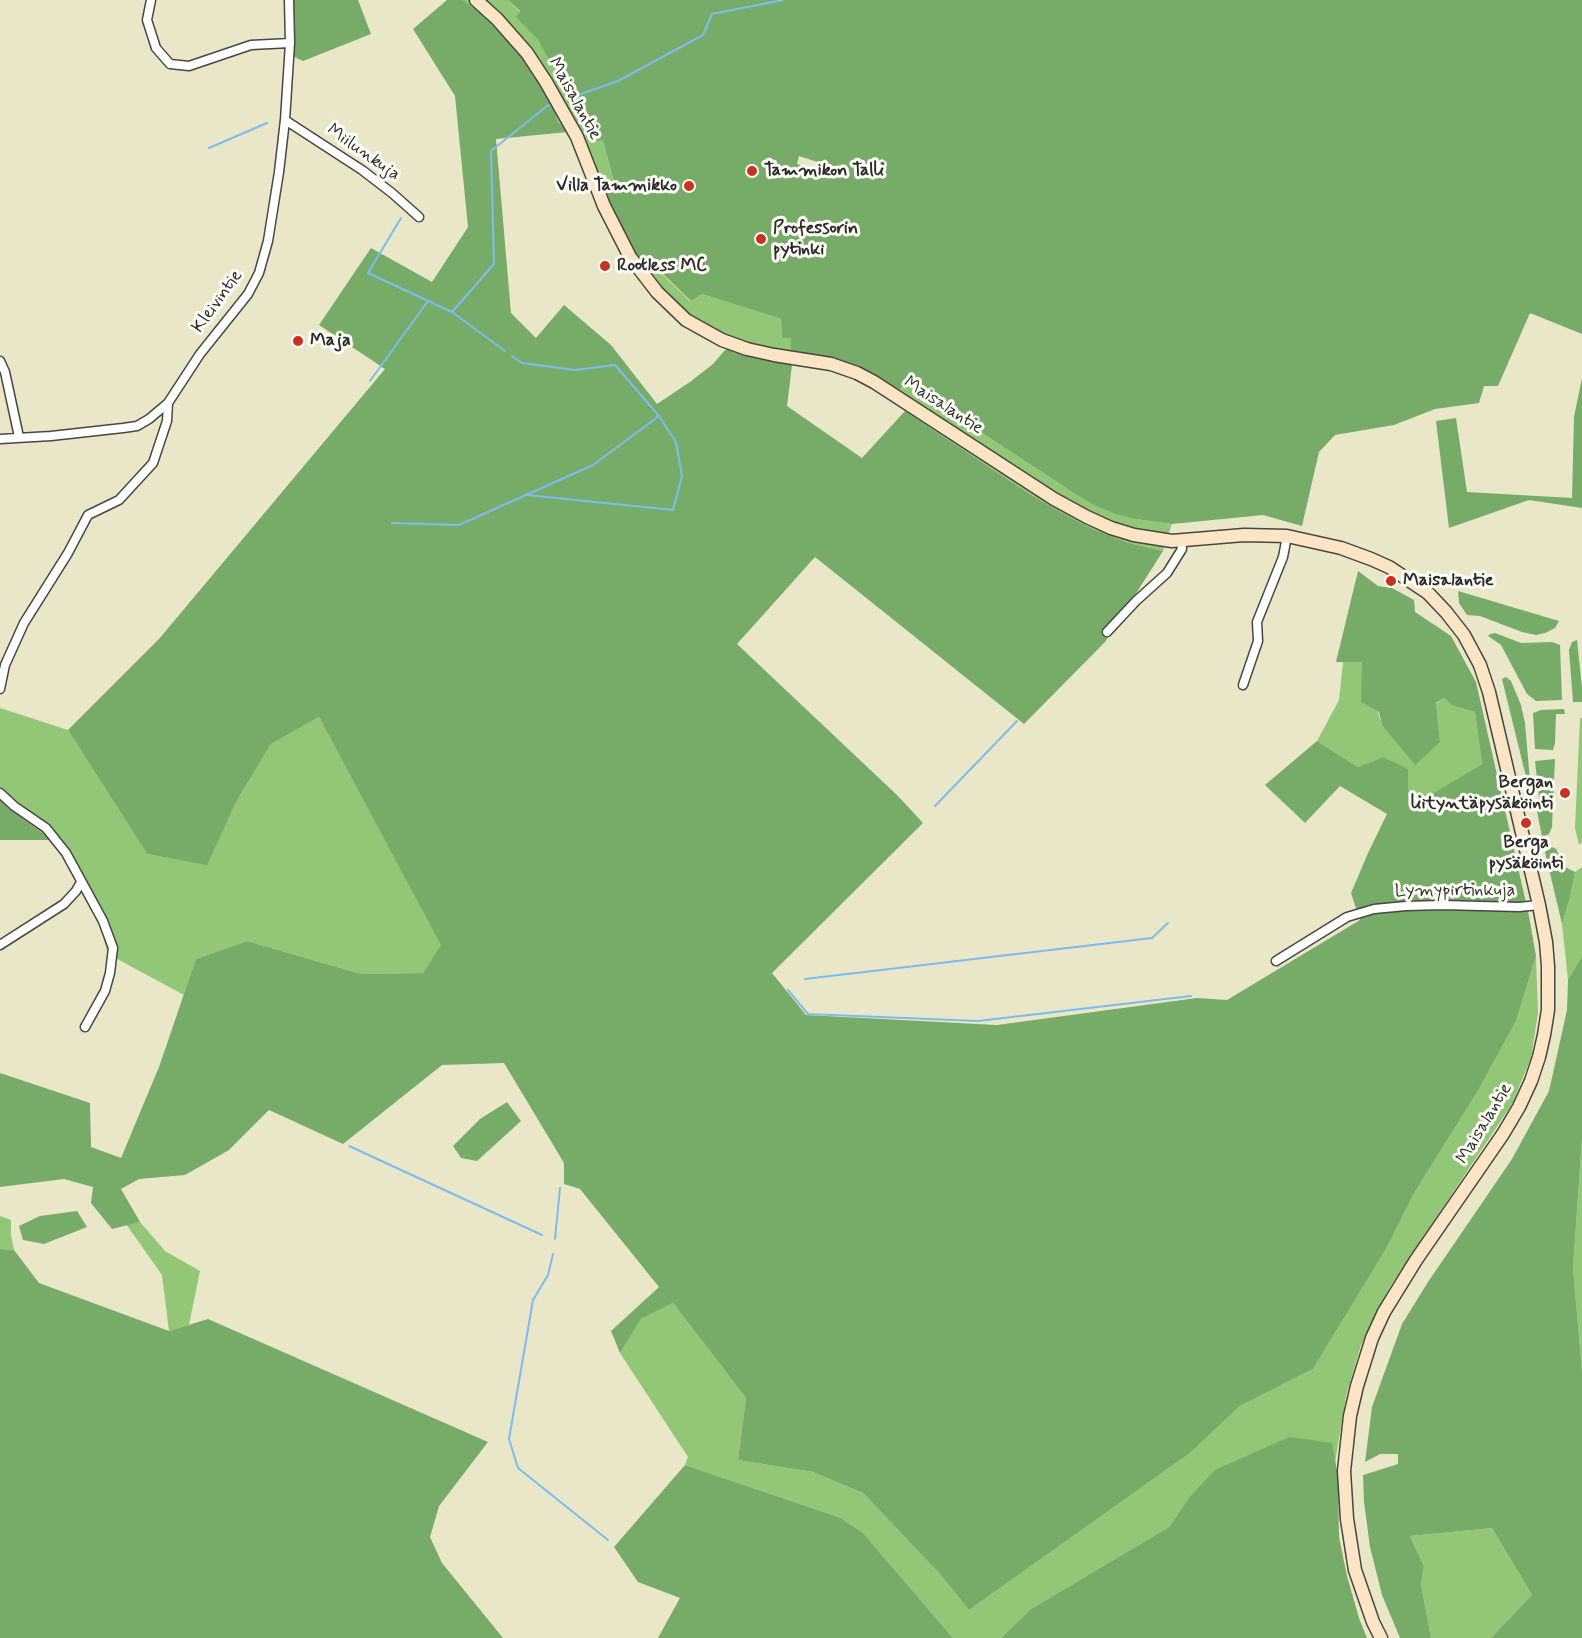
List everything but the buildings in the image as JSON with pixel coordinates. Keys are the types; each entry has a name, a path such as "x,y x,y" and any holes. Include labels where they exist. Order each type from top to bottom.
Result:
{"main road":[{"name":"Maisalantie","path":"476,0 527,53 577,137 604,206 630,257 657,292 686,320 722,340 747,349 774,356 831,364 857,373 1054,499 1111,528 1153,539 1181,541 1244,535 1287,536 1341,548 1389,567 1428,593 1464,635 1480,665 1490,692 1539,905 1546,942 1549,988 1544,1035 1531,1081 1519,1107 1503,1134 1416,1260 1384,1312 1364,1363 1350,1416 1344,1471 1347,1519 1355,1570 1381,1638"}],"street":[{"path":"151,0 147,20 156,48 170,64 189,66 250,45 290,43"},
{"name":"Kleivintie","path":"0,439 51,436 137,426 149,419 168,403 200,354 248,294 259,273 268,241 279,172 290,43 289,0"},
{"name":"Miilunkuja","path":"285,120 362,170 419,217"},
{"path":"0,361 19,437"},
{"path":"0,690 5,665 24,623 68,553 88,515 119,500 153,463 167,421 168,403"},
{"path":"1243,685 1258,641 1257,622 1283,557 1287,536"},
{"path":"1107,632 1167,573 1182,549 1181,541"},
{"path":"0,793 14,806 46,828 66,853 103,921 112,948 108,983 85,1027"},
{"path":"0,945 64,904 81,882"},
{"name":"Lymypirtinkuja","path":"1276,961 1347,918 1374,909 1442,905 1519,907 1539,905"}],"green space":[{"path":"290,0 358,0 371,34 303,61 290,55"},
{"path":"447,0 463,0 487,19 527,62 552,102 558,122 568,132 496,139 511,313 536,338 564,305 611,345 657,404 713,364 726,349 792,365 787,406 862,458 905,411 1033,496 1073,519 1129,543 1163,551 1105,642 1024,724 815,557 737,644 898,796 923,823 772,973 806,1015 997,1025 1197,998 1227,1000 1360,920 1351,893 1387,814 1340,786 1305,823 1265,785 1317,741 1358,767 1383,757 1408,769 1408,789 1417,803 1482,764 1475,712 1451,705 1444,698 1436,703 1440,742 1415,765 1382,725 1379,712 1361,702 1362,662 1336,662 1358,571 1378,586 1392,588 1414,600 1415,612 1451,636 1476,682 1536,956 1516,1021 1479,1089 1413,1195 1386,1249 1313,1369 1240,1406 1190,1453 969,1610 939,1573 863,1493 813,1472 738,1460 746,1398 673,1303 641,1319 620,1353 611,1331 659,1287 580,1189 564,1184 564,1163 504,1063 442,1065 343,1144 269,1110 229,1150 185,1175 139,1179 121,1189 140,1222 112,1229 91,1203 93,1187 64,1179 0,1187 0,1073 90,1103 91,1147 121,1158 159,1067 196,959 247,941 361,974 423,973 441,945 319,717 271,744 236,802 207,865 147,854 68,730 159,639 385,369 319,325 371,248 432,282 468,227 455,96 413,29"},
{"path":"463,0 508,0 520,12 517,17 538,40 603,139 614,183 606,192 617,221 659,267 664,276 690,301 702,294 781,319 782,338 791,338 837,360 904,383 1080,497 1136,519 1172,524 1163,551 1129,543 1073,519 1033,496 876,391 849,377 831,371 792,365 726,349 688,327 602,211 568,133 558,122 552,102"},
{"path":"508,0 1582,0 1582,334 1530,313 1498,386 1484,386 1479,403 1435,409 1394,425 1335,435 1319,452 1302,526 1263,515 1172,524 1116,514 1080,497 905,383 897,392 837,360 791,351 791,338 782,338 781,319 702,294 691,301 659,268 648,271 617,221 606,191 614,182 603,140 595,141 538,40 516,17 520,11","holes":["799,156 830,166 827,173 797,164"]},
{"path":"1582,378 1582,508 1529,500 1449,528 1436,421 1456,418 1467,492 1572,498 1574,417"},
{"path":"1458,591 1559,621 1555,628 1545,633 1536,635 1522,632 1480,616 1467,615 1459,603"},
{"path":"1495,633 1521,643 1552,642 1560,645 1562,700 1536,701 1527,694 1501,645 1488,636"},
{"path":"1577,640 1582,702 1573,702 1569,650 1572,642"},
{"path":"1343,662 1362,662 1382,725 1440,742 1436,704 1444,698 1451,705 1475,712 1482,764 1417,804 1383,757 1358,767 1317,741 1339,700"},
{"path":"1506,677 1511,681 1521,705 1525,723 1530,781 1527,781 1502,679"},
{"path":"0,708 68,730 147,854 206,864 236,802 271,744 319,717 442,945 423,973 361,974 247,941 196,959 184,995 108,954 97,916 52,840 8,808 0,799"},
{"path":"1564,709 1565,714 1556,714 1553,750 1535,749 1533,713 1541,710"},
{"path":"1580,718 1582,718 1582,842 1579,845 1575,828"},
{"path":"1555,759 1552,827 1549,834 1542,837 1537,811 1539,797 1535,761"},
{"path":"0,799 8,808 52,840 0,840"},
{"path":"1552,847 1556,849 1565,867 1575,872 1562,924 1545,852"},
{"path":"1582,867 1582,956 1568,980 1562,924 1575,872"},
{"path":"1536,956 1538,1013 1531,1058 1512,1104 1390,1287 1361,1345 1346,1396 1335,1463 1331,1443 1188,1499 1169,1527 1031,1609 1001,1638 953,1638 863,1533 841,1518 685,1465 688,1457 620,1353 641,1319 673,1303 746,1398 738,1460 813,1472 863,1493 939,1573 969,1610 1190,1453 1240,1406 1313,1369 1386,1249 1413,1195 1479,1089 1516,1021"},
{"path":"1582,956 1582,1139 1573,1268 1582,1371 1582,1638 1491,1638 1532,1595 1492,1528 1410,1536 1424,1566 1421,1584 1431,1638 1400,1638 1382,1595 1370,1547 1363,1475 1398,1464 1398,1454 1380,1454 1365,1462 1372,1407 1402,1324 1512,1159 1549,1091 1567,1010 1568,980"},
{"path":"507,1102 521,1121 477,1161 461,1158 453,1146 480,1119"},
{"path":"1582,1139 1582,1371 1573,1268"},
{"path":"77,1211 87,1227 44,1244 23,1240 19,1226 40,1216"},
{"path":"0,1216 11,1220 14,1250 0,1249"},
{"path":"140,1222 165,1251 200,1271 189,1325 169,1331 162,1275 126,1224"},
{"path":"0,1249 14,1250 39,1283 169,1331 208,1319 488,1442 439,1506 430,1537 442,1563 503,1638 0,1638"},
{"path":"1289,1437 1332,1443 1338,1476 1339,1537 1347,1576 1367,1638 1001,1638 1031,1609 1169,1527 1188,1499 1215,1470"},
{"path":"685,1465 841,1518 863,1533 953,1638 658,1638 680,1598 638,1582 614,1547"},
{"path":"1492,1528 1532,1595 1491,1638 1431,1638 1421,1584 1424,1566 1410,1536"}],"waterway":[{"path":"581,94 618,81 703,35 712,14 783,0"},
{"path":"452,312 494,264 491,151 551,105"},
{"path":"209,148 267,123"},
{"path":"401,218 368,273 452,312 505,351"},
{"path":"370,381 428,301"},
{"path":"512,356 522,363 575,370 615,365 659,416 676,442 682,476 673,510 527,495"},
{"path":"392,523 459,525 593,465 659,416"},
{"path":"935,806 1017,721"},
{"path":"805,979 1152,938 1168,923"},
{"path":"788,990 808,1014 978,1021 1191,996"},
{"path":"349,1146 542,1235"},
{"path":"555,1239 560,1188"},
{"path":"553,1254 548,1275 533,1300 509,1439 518,1468 608,1540"}],"place":[{"name":"Tammikon Talli","path":"752,171"},
{"name":"Villa Tammikko","path":"689,186"},
{"name":"Professorin pytinki","path":"761,239"},
{"name":"Rootless MC","path":"605,266"},
{"name":"Maja","path":"298,341"},
{"name":"Maisalantie","path":"1391,581"},
{"name":"Bergan liityntäpysäköinti","path":"1565,793"},
{"name":"Berga pysäköinti","path":"1526,823"}]}
